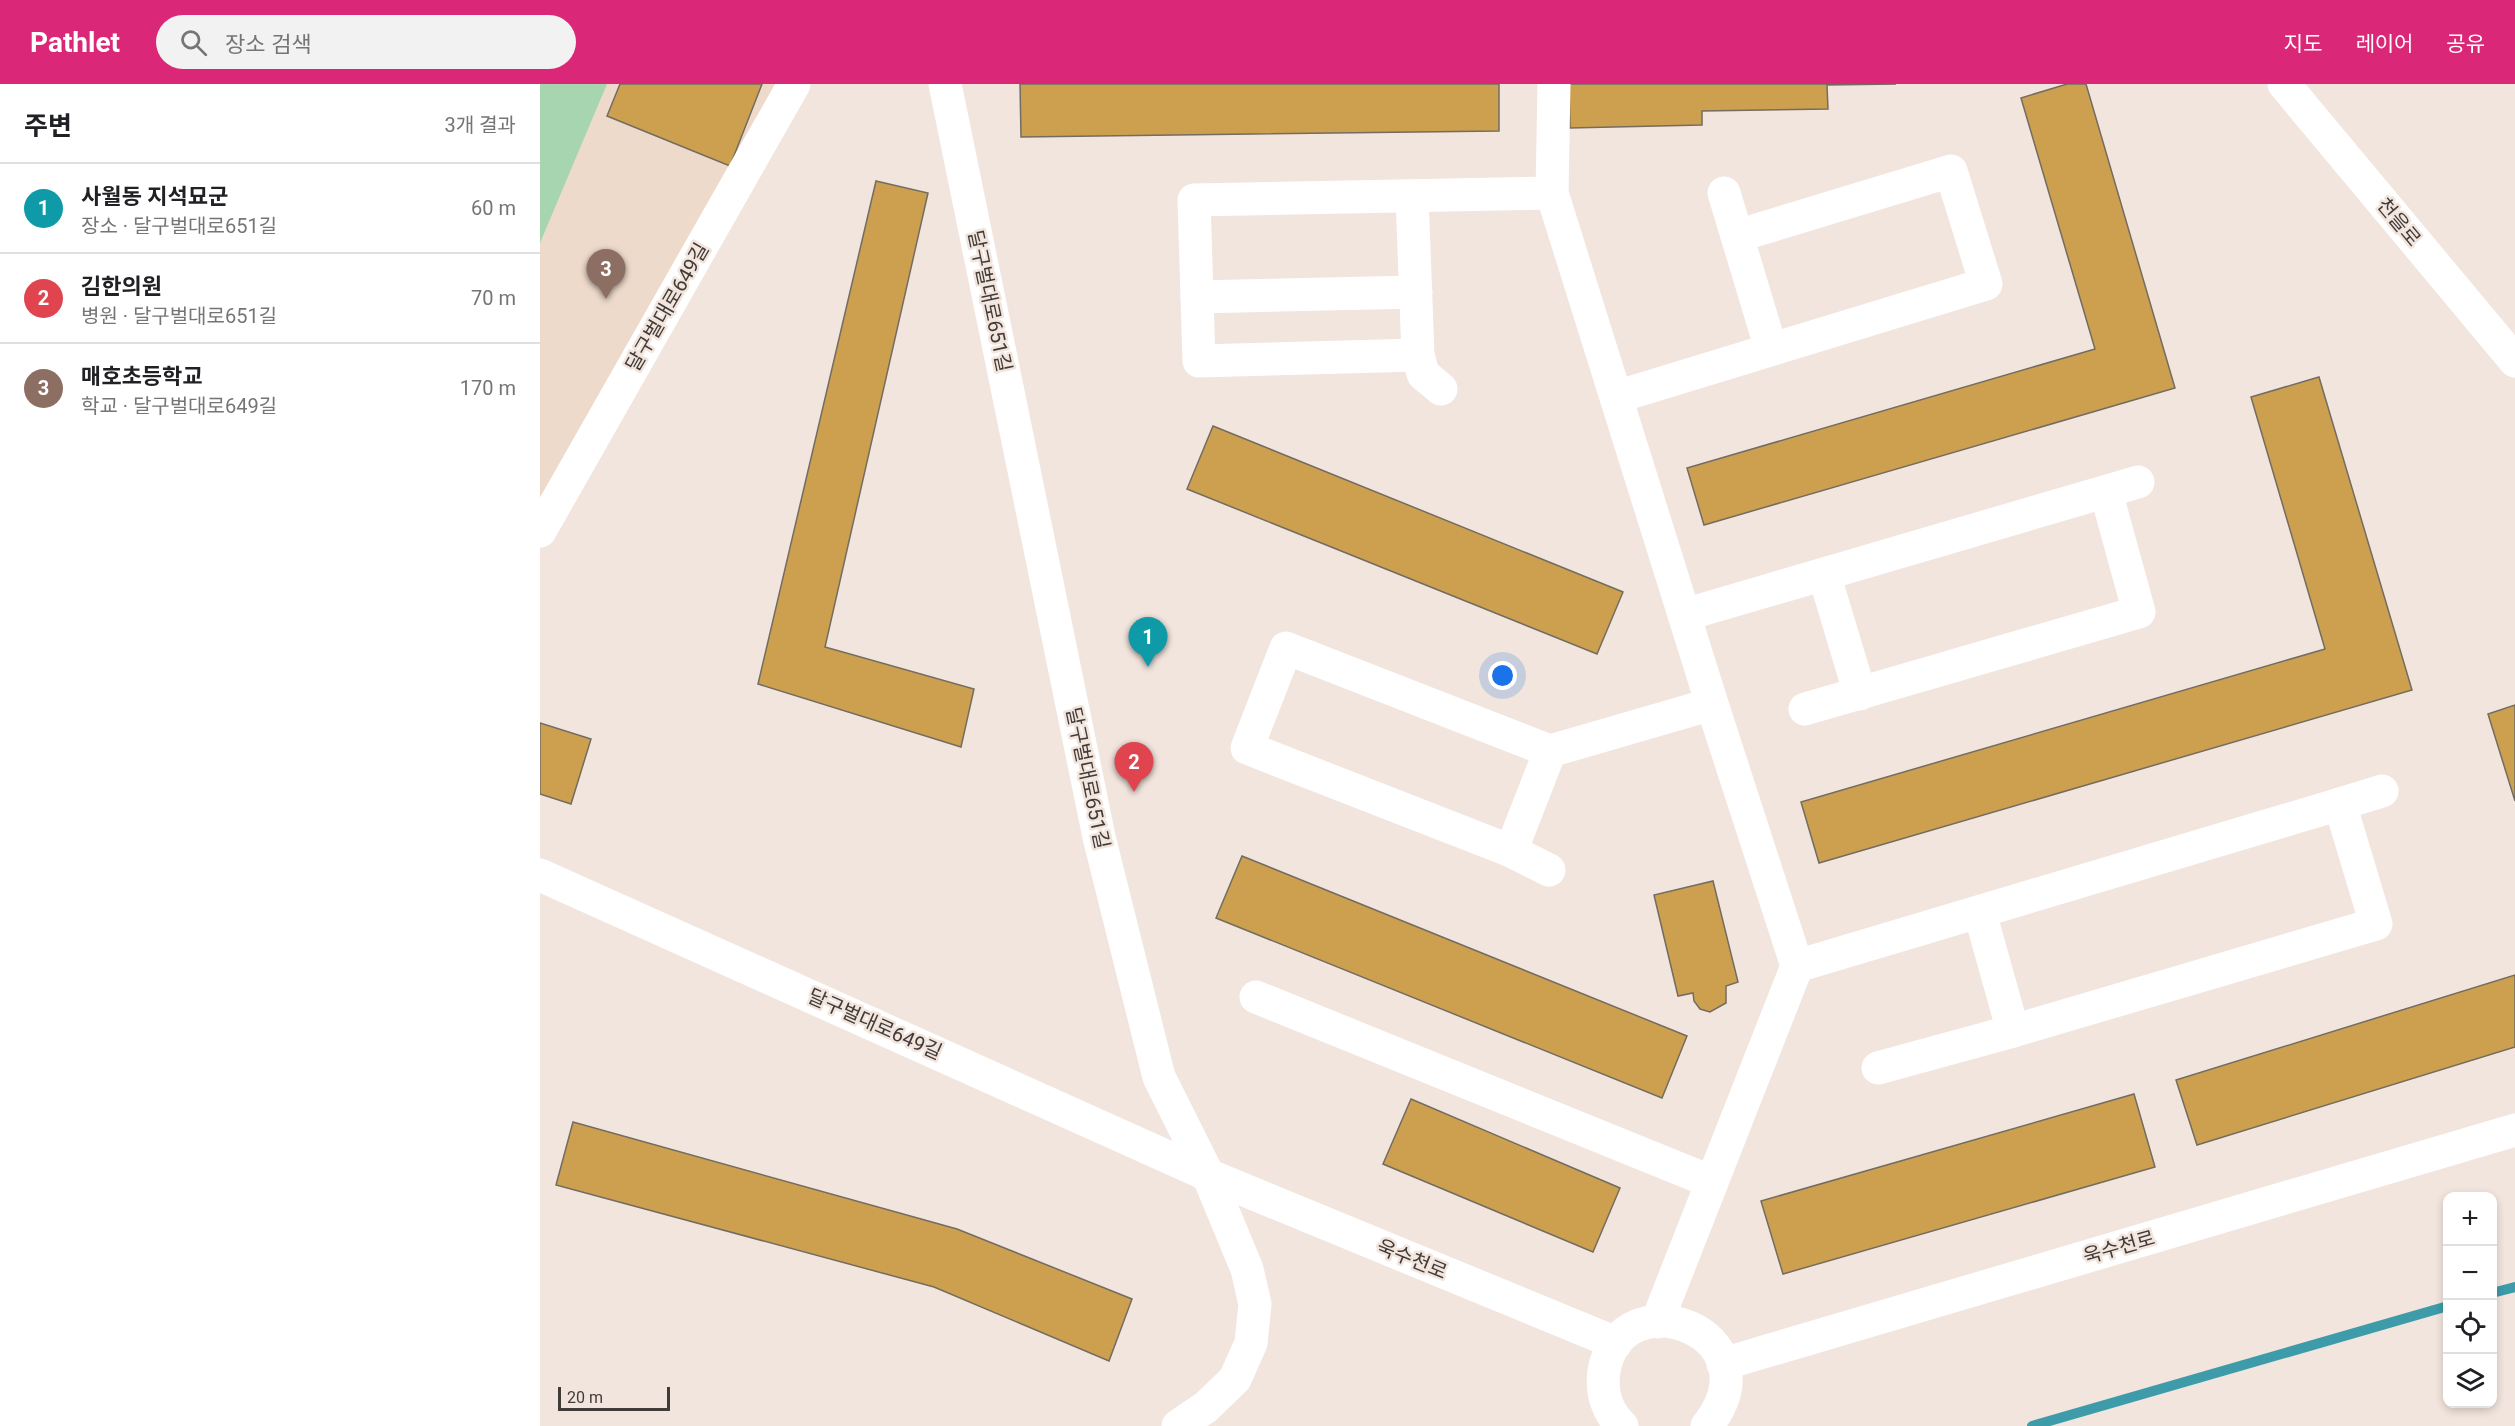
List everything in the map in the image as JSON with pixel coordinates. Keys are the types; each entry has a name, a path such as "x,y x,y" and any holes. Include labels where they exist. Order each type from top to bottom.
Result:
{"street":[{"name":"달구벌대로649길","path":"540,531 794,84"},
{"name":"달구벌대로651길","path":"945,84 1100,837 1159,1077 1208,1175 1247,1269 1255,1304 1251,1343 1235,1378 1206,1407 1178,1426"},
{"path":"1554,84 1552,193 1712,704 1797,966 1657,1322"},
{"name":"천을로","path":"2284,84 2515,361"},
{"path":"1616,397 1986,284 1951,171 1737,236"},
{"path":"1418,355 1199,361 1194,200 1552,193"},
{"path":"1724,193 1771,349"},
{"path":"1412,196 1418,355 1423,374 1441,388"},
{"path":"1197,297 1416,292"},
{"path":"1684,615 2138,482"},
{"path":"1805,709 2139,612 2106,492"},
{"path":"1824,574 1860,694"},
{"path":"1549,870 1511,851 1247,748 1286,648 1550,751 1712,704"},
{"path":"1511,851 1550,751"},
{"path":"1797,966 2382,791"},
{"path":"1878,1068 2376,924 2340,804"},
{"name":"달구벌대로649길","path":"540,875 1208,1175"},
{"path":"1980,913 2013,1030"},
{"path":"1256,997 1712,1182"},
{"name":"욱수천로","path":"1723,1364 2515,1130"},
{"name":"욱수천로","path":"1208,1175 1616,1343"},
{"path":"1622,1426 1605,1402 1602,1382 1606,1361 1616,1343 1631,1330 1657,1322 1670,1321 1689,1326 1706,1337 1719,1352 1723,1364 1726,1392 1719,1411 1707,1426"}],"shaded area":[{"path":"540,84 794,84 540,514"}],"green space":[{"path":"540,84 607,84 540,243"}],"building":[{"path":"620,84 762,84 730,166 607,116"},
{"path":"1020,84 1499,84 1499,131 1021,137"},
{"path":"1569,84 1896,84 1827,85 1828,109 1702,111 1702,125 1570,128"},
{"path":"2067,84 2086,84 2175,388 1704,525 1687,468 2095,349 2021,98"},
{"path":"876,181 928,193 825,647 974,689 961,747 758,684"},
{"path":"2319,377 2412,690 1819,863 1801,802 2325,649 2251,397"},
{"path":"1213,426 1623,592 1597,654 1187,489"},
{"path":"2515,705 2515,801 2488,714"},
{"path":"540,723 591,739 571,804 540,794"},
{"path":"1242,856 1687,1036 1662,1098 1216,918"},
{"path":"1713,881 1738,982 1726,986 1726,1003 1710,1012 1700,1009 1694,1001 1693,993 1678,996 1654,895"},
{"path":"2515,975 2515,1047 2197,1145 2176,1080"},
{"path":"2134,1094 2155,1167 1783,1274 1761,1201"},
{"path":"1411,1099 1620,1188 1593,1252 1383,1164"},
{"path":"573,1122 957,1229 1132,1299 1109,1361 934,1287 556,1185"}],"waterway":[{"path":"2497,1292 2515,1287"},
{"path":"2032,1426 2443,1307"}],"place":[{"name":"매호초등학교","path":"606,299"},
{"name":"사월동 지석묘군","path":"1148,667"},
{"name":"김한의원","path":"1134,792"}]}
